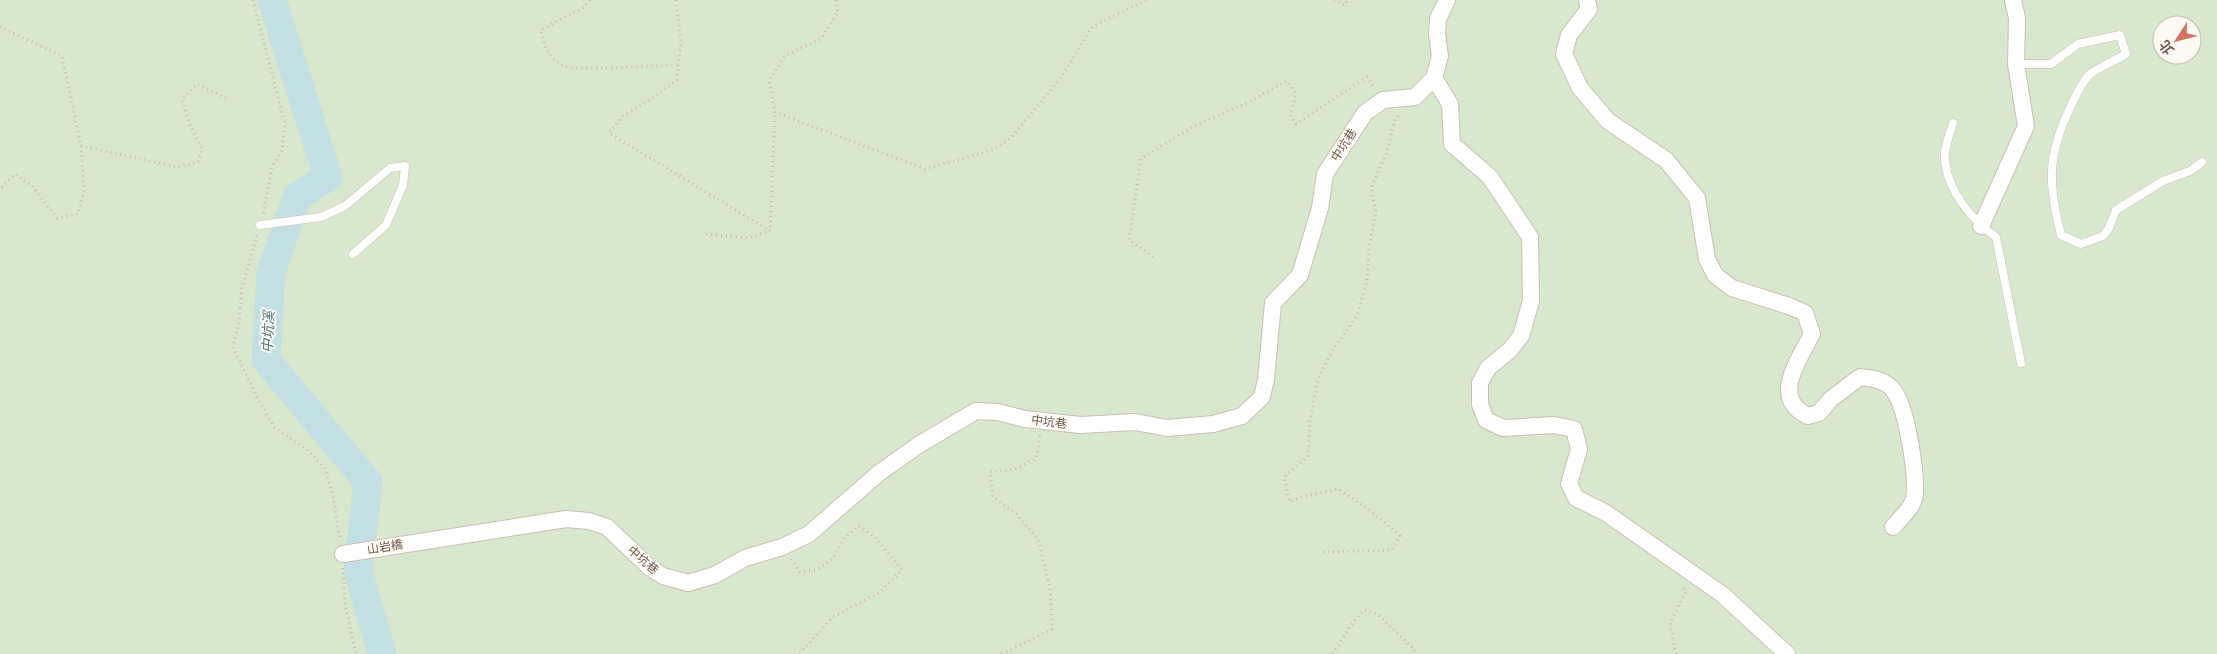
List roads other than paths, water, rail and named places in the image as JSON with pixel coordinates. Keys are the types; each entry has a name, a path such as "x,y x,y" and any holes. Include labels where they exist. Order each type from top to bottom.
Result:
{"street":[{"path":"1447,0 1438,19 1437,34 1440,56 1434,78 1450,104 1452,144 1490,177 1530,237 1531,301 1520,336 1510,350 1488,368 1480,383 1480,404 1486,420 1503,428 1554,425 1574,429 1579,449 1569,484 1576,498 1606,512 1723,595 1787,654"},
{"path":"1586,0 1589,9 1570,34 1564,54 1580,88 1608,121 1666,160 1697,198 1707,259 1715,275 1732,288 1805,313 1812,334 1789,380 1790,397 1796,410 1808,416 1819,413 1831,399 1860,377 1878,379 1894,390 1904,414 1912,450 1914,501 1894,527"},
{"path":"1981,226 2026,126 2016,64 2017,18 2013,0"},
{"name":"中坑巷","path":"427,540 566,519 589,522 607,528 649,567 663,576 688,583 716,575 745,558 782,547 809,534 878,473 920,444 976,411 998,412 1042,421 1080,425 1135,422 1167,428 1212,424 1242,416 1262,397 1266,379 1273,304 1300,275 1320,208 1325,174 1365,113 1383,100 1416,97 1434,78"},
{"name":"山岩橋","path":"343,554 427,540"}],"lane":[{"path":"2016,64 2051,64 2078,44 2120,35 2126,54 2090,75 2075,96 2063,122 2053,152 2052,172 2054,205 2061,235 2081,244 2103,236 2109,228 2116,210 2163,180 2190,171 2202,162"},
{"path":"1953,123 1944,160 1951,181 1964,207 1981,226 1996,237 2021,363"},
{"path":"261,225 321,217 345,206 390,168 405,166 403,185 386,225 353,254"}],"waterway":[{"name":"中坑溪","path":"272,0 328,177 297,197 271,273 266,360 368,482 358,571 382,654"}]}
